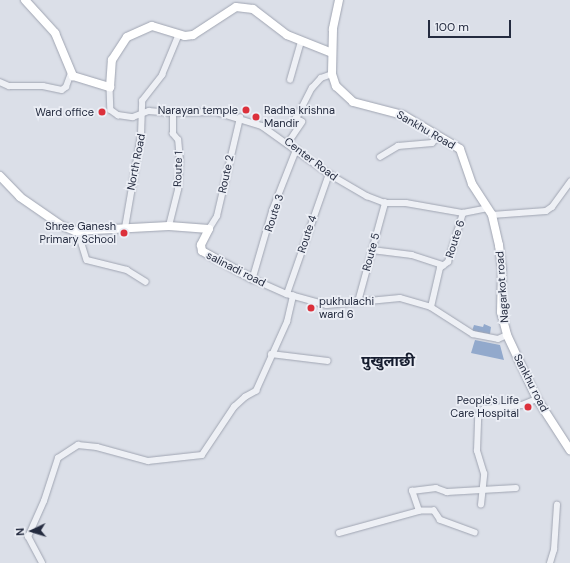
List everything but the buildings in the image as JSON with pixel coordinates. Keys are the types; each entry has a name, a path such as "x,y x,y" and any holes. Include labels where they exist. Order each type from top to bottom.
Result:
{"main road":[{"path":"25,0 60,42 71,73 76,78 110,87 112,60 127,37 152,26 179,34 198,33 231,8 243,6 253,9 280,30 301,42 332,53"},
{"name":"Sankhu Road","path":"339,0 333,30 332,53 332,74 336,86 347,98 403,115 460,149 472,184 490,212"},
{"path":"0,176 20,196 45,215 62,226 78,231 169,226 209,229"},
{"name":"Nagarkot road","path":"490,212 499,245 502,268 502,312 507,335"},
{"name":"salinadi road","path":"209,229 201,245 202,251 254,279"},
{"name":"Sankhu road","path":"507,335 537,399 570,450"}],"street":[{"name":"North Road","path":"125,228 142,130 140,113 142,101 162,75 179,34"},
{"path":"290,80 301,42"},
{"path":"0,82 9,86 43,86 62,90 66,87 71,73"},
{"path":"288,143 302,122 296,119 312,88 321,78 332,74"},
{"name":"Center Road","path":"110,87 114,114 130,117 149,111 172,113 210,111 240,118 262,126 297,148 329,174 367,196 385,203 406,203 464,213 546,211 552,207 570,182"},
{"name":"Route 1","path":"169,226 178,189 180,161 179,143 172,134 172,113"},
{"name":"Route 2","path":"209,229 217,216 240,118"},
{"path":"380,157 398,146 432,143 438,137"},
{"name":"Route 3","path":"254,279 273,210 297,148"},
{"name":"Route 4","path":"287,294 329,174"},
{"name":"Route 5","path":"358,302 385,203"},
{"name":"Route 6","path":"431,307 440,268 448,262 464,213"},
{"path":"78,231 86,260 127,270 146,282"},
{"path":"372,250 412,255 443,265"},
{"name":"salinadi road","path":"254,279 287,294 327,305 400,298 431,307 474,334 498,339 507,335"},
{"path":"42,563 28,537 44,501 54,466 61,455 78,445 97,447 148,461 177,456 202,455 234,407 245,397 256,391 286,322 293,296"},
{"path":"271,354 328,361"},
{"path":"481,505 481,490 484,470 477,451 476,434 481,412 489,408 517,405 537,399"},
{"path":"419,511 412,491 436,488 447,492 516,488"},
{"path":"550,563 554,550 556,505"},
{"path":"339,533 419,511 434,510 440,520 475,533"}],"water":[{"path":"484,324 491,327 490,334 472,331 474,325 483,327"},
{"path":"475,340 500,345 504,360 471,353"}],"place":[{"name":"Narayan temple","path":"246,110"},
{"name":"Ward office","path":"102,112"},
{"name":"Radha krishna Mandir","path":"256,117"},
{"name":"Shree Ganesh Primary School","path":"124,233"},
{"name":"pukhulachi ward 6","path":"311,308"},
{"name":"People's Life Care Hospital","path":"528,407"}],"district":[{"name":"पुखुलाछी","path":"388,362"}]}
